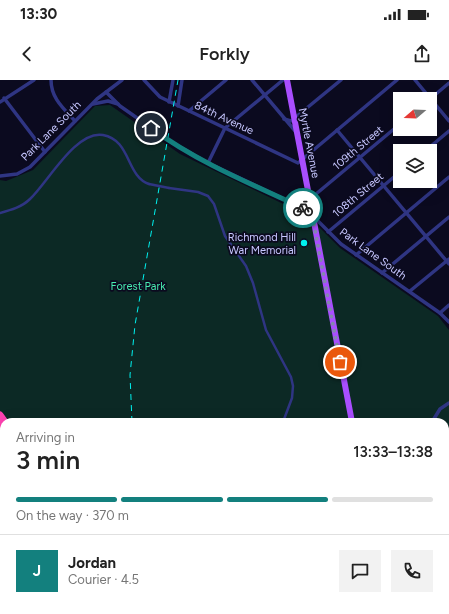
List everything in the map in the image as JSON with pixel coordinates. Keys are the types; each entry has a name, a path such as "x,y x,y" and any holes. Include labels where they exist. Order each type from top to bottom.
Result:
{"main road":[{"name":"Myrtle Avenue","path":"287,80 351,418"}],"street":[{"path":"0,102 34,80"},
{"path":"51,80 51,89 54,97 75,121"},
{"path":"106,92 122,80"},
{"name":"84th Avenue","path":"144,80 153,92 169,102 298,163 302,160"},
{"path":"169,102 173,80"},
{"path":"178,106 182,80"},
{"path":"189,111 226,80"},
{"path":"252,80 296,133"},
{"path":"208,163 225,128 283,80"},
{"path":"284,119 289,121 294,120 341,80"},
{"path":"302,160 397,80"},
{"path":"415,80 424,92"},
{"path":"437,93 449,83"},
{"name":"Park Lane South","path":"0,176 17,174 30,167 92,104 106,92 120,106 173,143 208,163 312,214 341,244 440,312 449,322"},
{"path":"4,98 45,152"},
{"name":"Park Lane South","path":"92,104 108,101 120,106"},
{"path":"437,107 449,121"},
{"path":"337,130 448,261 410,291"},
{"name":"109th Street","path":"309,200 393,130"},
{"path":"433,144 449,131"},
{"path":"0,213 15,208 30,199 75,147 86,138 97,134 107,136 120,144 141,180 149,184 198,192 208,196 214,204 226,236 246,266 253,283 266,330 292,376 292,398 284,418"},
{"path":"356,255 449,177"},
{"name":"108th Street","path":"328,232 393,178"},
{"path":"382,273 449,216"},
{"path":"440,312 449,305"},
{"path":"434,418 440,409 449,403"}],"green space":[{"name":"Forest Park","path":"110,105 180,154 308,216 340,248 438,316 449,330 449,418 0,418 0,180 6,181 33,170 95,106"}],"railway":[{"path":"132,418 130,375 135,325 178,80"}],"way so far":[{"path":"303,208 312,214 340,362"}],"place":[{"name":"Richmond Hill War Memorial","path":"304,243"}],"route":[{"path":"151,128 181,149 303,208"}]}
